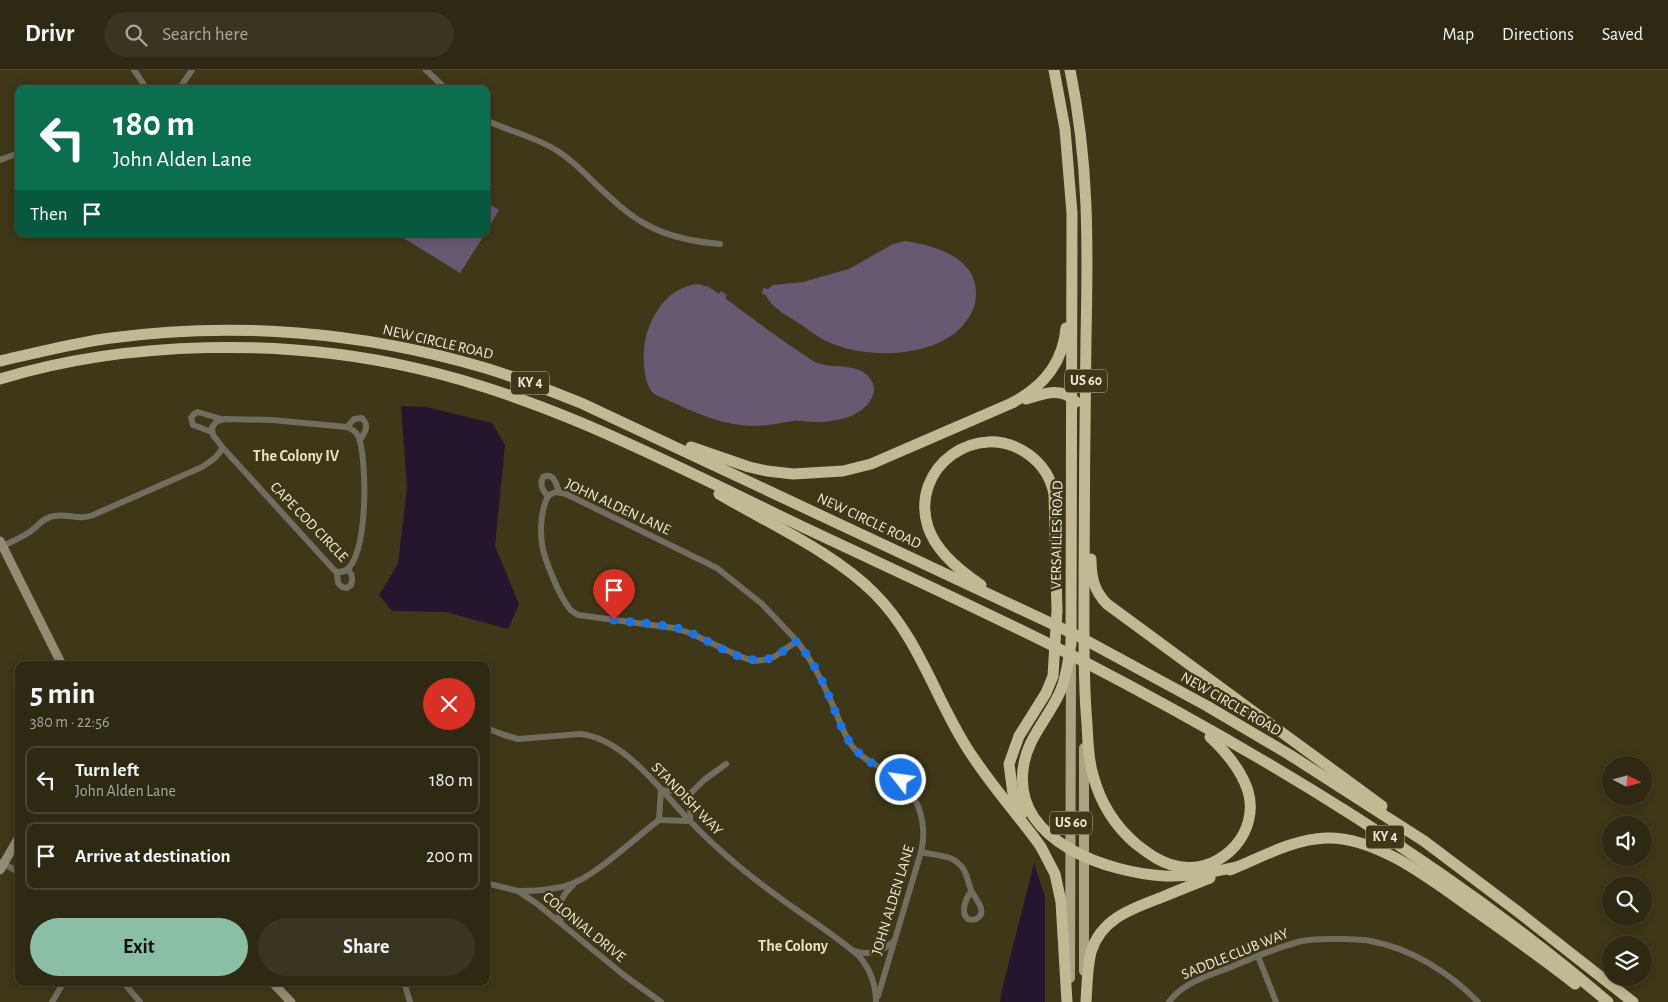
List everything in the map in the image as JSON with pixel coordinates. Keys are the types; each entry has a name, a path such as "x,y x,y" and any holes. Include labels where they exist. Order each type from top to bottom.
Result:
{"highway":[{"name":"VERSAILLES ROAD","path":"1054,70 1065,129 1072,213 1071,644"},
{"name":"VERSAILLES ROAD","path":"1070,70 1079,113 1087,208 1084,693"},
{"path":"1012,403 1038,386 1055,366 1059,358 1065,337 1073,254"},
{"name":"NEW CIRCLE ROAD","path":"0,361 73,344 146,334 234,330 314,334 400,346 483,367 581,402 1052,624 1207,706 1290,754 1424,841 1525,916 1633,1002"},
{"name":"NEW CIRCLE ROAD","path":"0,379 83,360 133,353 180,350 267,349 333,354 411,367 504,393 564,415 978,609 1106,674 1300,782 1444,876 1564,965 1606,1001"},
{"path":"624,423 749,467 793,474 843,471 871,464 1012,403 1054,392 1072,398 1086,414"},
{"path":"1019,608 988,590 962,571 942,551 928,528 925,503 927,490 932,478 948,457 976,442 998,442 1021,449 1036,460 1046,473 1052,484 1054,494 1057,610 1053,676 1046,693 1019,736 1010,764 1013,794 1024,813 1033,836"},
{"path":"1086,444 1091,517 1091,570 1095,587 1102,599 1125,618 1356,785 1424,841"},
{"path":"652,456 838,563 856,576 876,595 902,627 968,750 1033,836 1049,861 1058,888 1069,1002"},
{"path":"1071,644 1060,694 1034,735 1024,762 1022,788 1027,805 1034,818 1054,837 1077,853 1113,868 1145,874 1180,876 1207,874 1236,867"},
{"path":"1084,693 1088,749 1092,772 1103,804 1111,816 1128,837 1150,855 1173,866 1205,866 1225,856 1239,842 1249,816 1248,793 1242,775 1206,732 1150,698"},
{"path":"1085,1002 1092,952 1099,936 1108,924 1128,910 1298,843 1314,839 1340,839 1375,848 1412,867 1527,947 1587,993 1606,1001"}],"main road":[{"path":"1,544 60,661"},
{"name":"VERSAILLES ROAD","path":"1069,1002 1071,644"},
{"name":"VERSAILLES ROAD","path":"1084,693 1085,1002"},
{"path":"1,865 15,843"},
{"path":"276,986 291,1002"}],"street":[{"path":"134,70 144,85"},
{"path":"182,85 192,70"},
{"path":"426,70 442,85"},
{"path":"490,122 536,140 559,152 625,210 647,225 681,238 720,244"},
{"path":"0,160 15,154"},
{"path":"221,419 214,424 212,432 194,425 191,418 198,412 221,419 272,420 347,427 354,431 360,440"},
{"name":"CAPE COD CIRCLE","path":"212,432 223,448 338,573 341,573 348,570 356,552 365,511 365,486 360,440 367,425 366,421 362,418 354,419 347,427"},
{"path":"1,544 27,534 50,516 60,515 83,519 88,517 202,467 215,458 223,448"},
{"path":"548,497 542,487 543,477 551,476 555,480 559,492"},
{"name":"JOHN ALDEN LANE","path":"797,641 774,657 764,660 753,660 739,656 682,630 578,615 569,608 562,596 544,554 541,536 544,506 548,497 551,493 559,492 566,494 717,568 762,604 797,641 811,660 825,686 844,734 850,744 868,761 901,780 915,798 924,828 924,843 876,1002"},
{"path":"338,573 338,583 346,588 351,586 353,580 352,574 348,570"},
{"name":"STANDISH WAY","path":"490,730 518,739 580,734 589,735 599,738 623,752 736,866 859,956 870,970 875,986 876,1002"},
{"path":"562,924 560,905 568,890 576,882 603,864 659,820 690,821 691,793 704,780 726,764"},
{"path":"659,820 661,790 691,793"},
{"path":"921,852 947,858 960,864 967,875 971,891"},
{"path":"1,865 15,870"},
{"path":"518,891 556,888 576,882"},
{"name":"COLONIAL DRIVE","path":"490,884 518,891 536,903 625,976 661,1002"},
{"name":"SADDLE CLUB WAY","path":"1169,1002 1177,992 1193,982 1258,956 1304,941 1329,939 1370,941 1394,947 1436,968 1454,980 1478,1002"},
{"name":"STANDISH WAY","path":"850,948 860,952 875,952 885,948 894,940"},
{"path":"1258,956 1276,1002"},
{"path":"52,1002 62,986"},
{"path":"126,986 140,1002"},
{"path":"405,986 410,1002"}],"shaded area":[{"path":"490,204 499,210 490,225"},
{"path":"402,237 483,237 460,273"},
{"path":"905,241 944,251 965,266 972,276 976,288 975,303 970,316 954,334 941,342 911,351 895,353 862,352 847,349 818,336 777,309 766,295 762,294 763,288 768,289 773,285 803,282 849,269 893,244"},
{"path":"698,284 709,287 719,294 721,291 727,295 725,298 815,362 855,368 866,374 872,381 874,388 870,401 859,412 838,420 826,422 796,421 752,426 731,424 711,418 654,394 646,380 644,363 645,339 650,324 665,300 672,294 680,289"},
{"path":"401,406 426,407 492,423 505,445 495,546 519,604 508,629 446,612 392,611 379,595 398,564 407,488"},
{"path":"1034,863 1045,897 1045,1002 1000,1002 1002,990"}],"district":[{"name":"The Colony IV","path":"296,456"},
{"name":"The Colony","path":"793,946"}],"route":[{"path":"614,620 682,630 739,656 759,661 774,657 797,641 811,660 825,686 844,734 850,744 872,764 901,780"}]}
